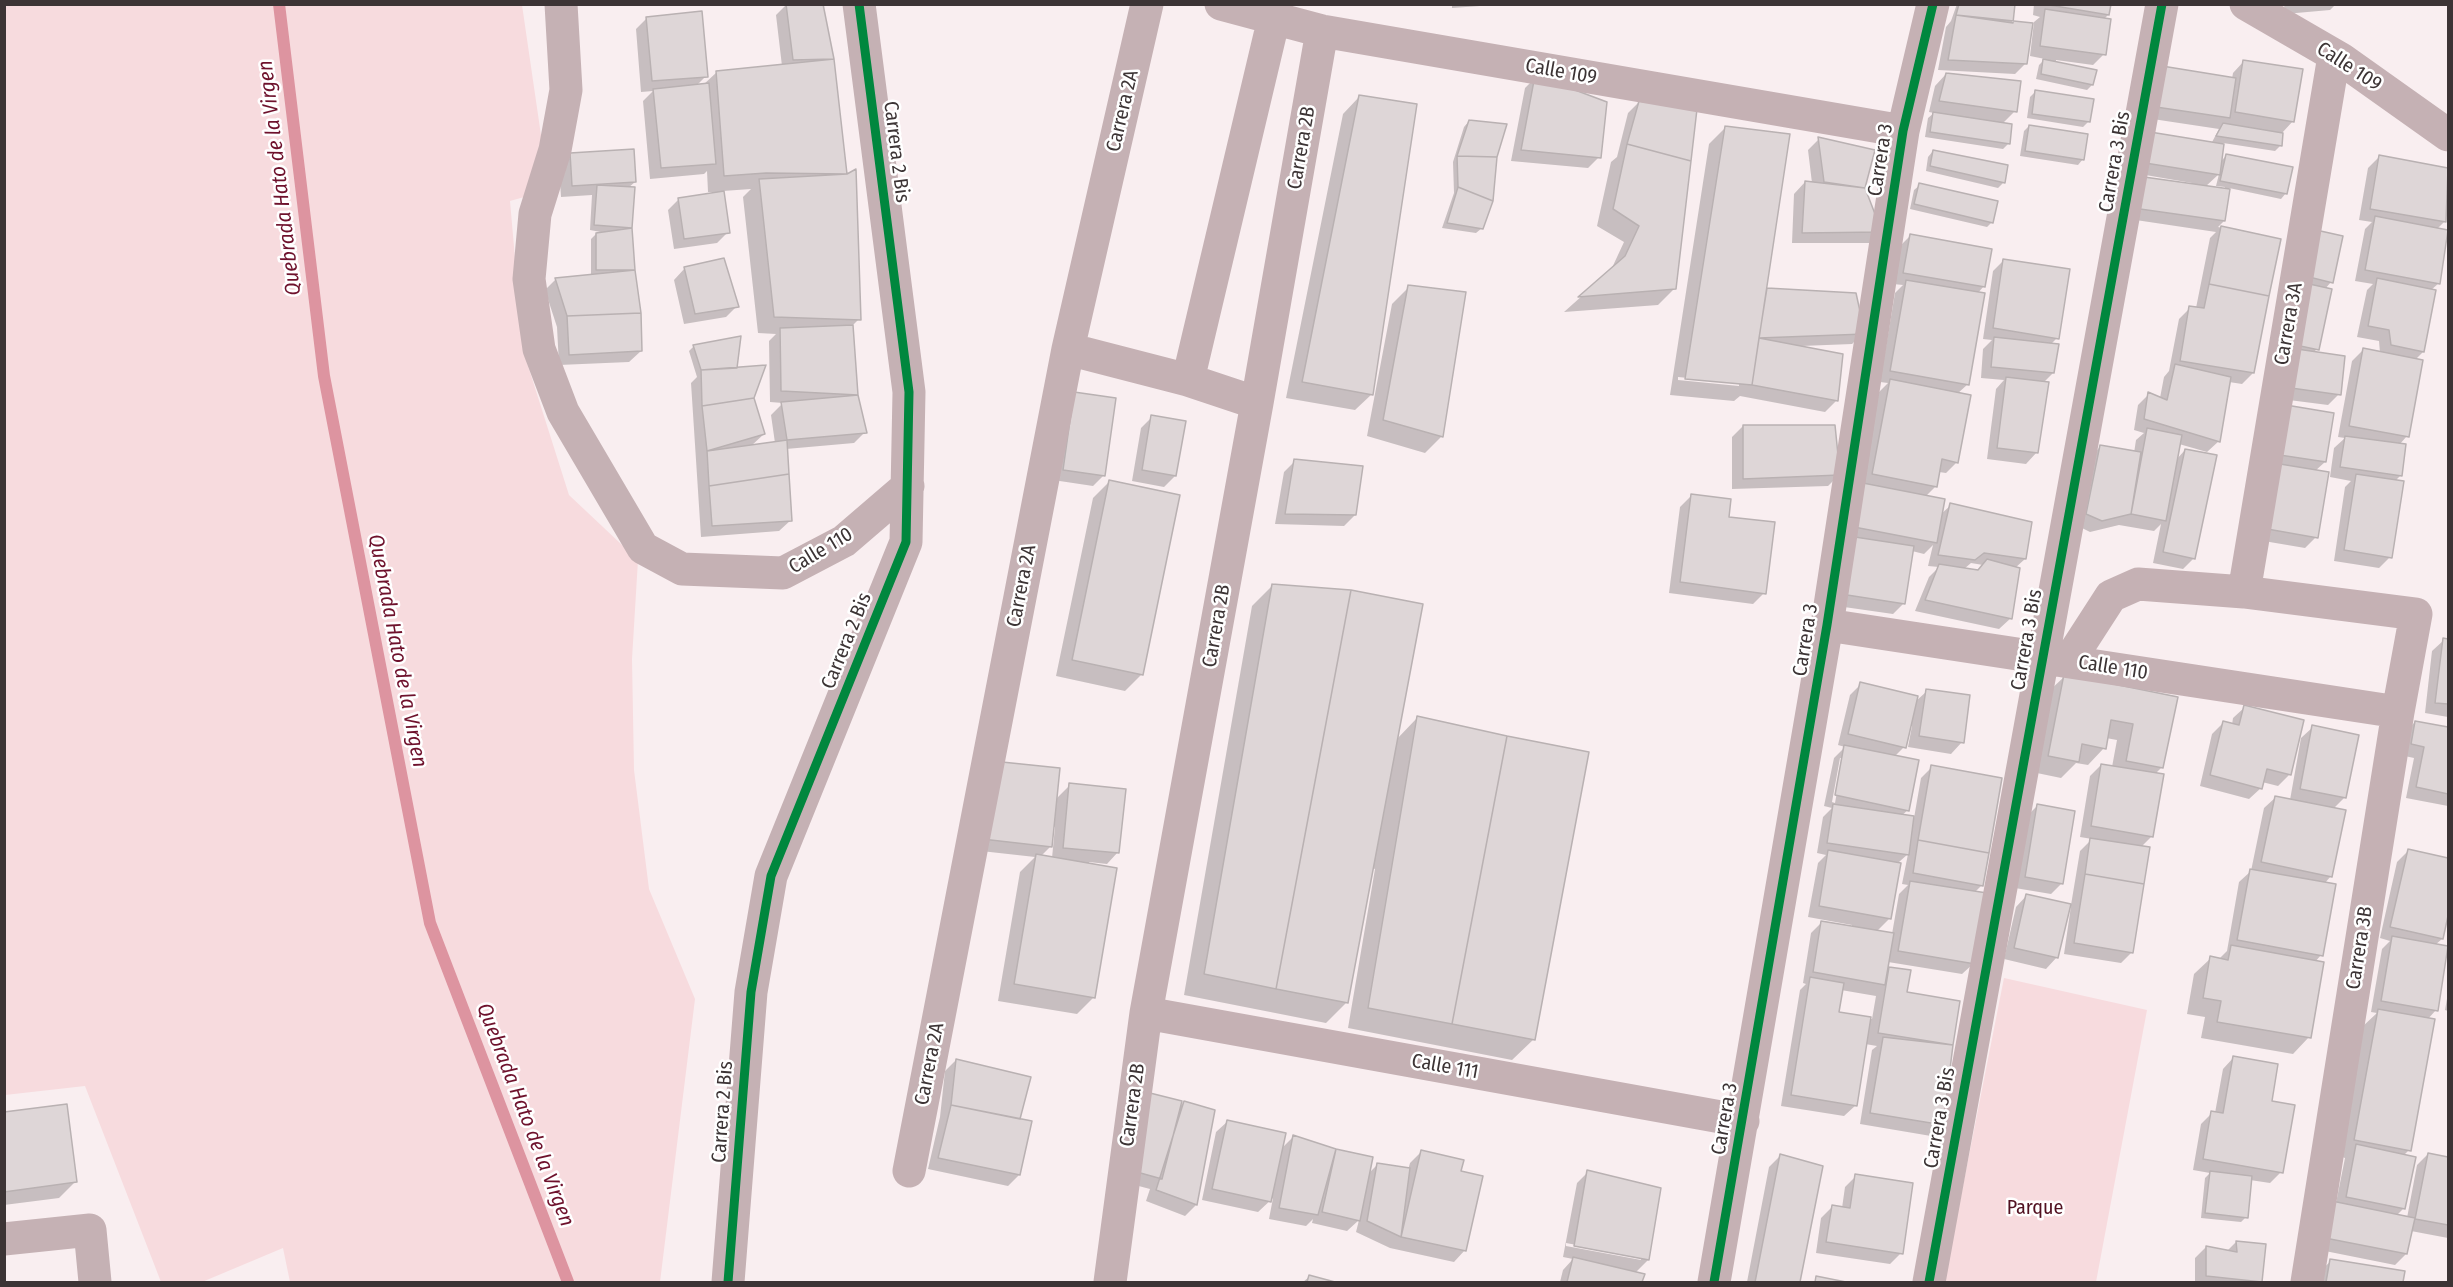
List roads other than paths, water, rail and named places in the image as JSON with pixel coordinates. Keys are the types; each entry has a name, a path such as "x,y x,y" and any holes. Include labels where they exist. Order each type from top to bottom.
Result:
{"street":[{"name":"Carrera 2 Bis","path":"728,1282 751,992 771,876 906,542 909,392 859,4"},
{"name":"Carrera 2A","path":"909,1171 1068,349 1147,4"},
{"name":"Calle 109","path":"1221,4 1322,30 1903,131"},
{"name":"Carrera 3","path":"1714,1282 1827,625 1903,131 1933,4"},
{"name":"Carrera 3 Bis","path":"1929,1282 2056,659 2162,4"},
{"name":"Calle 109","path":"2246,4 2334,56 2448,135"},
{"name":"Calle 110","path":"562,9 566,90 555,150 535,214 529,279 539,349 563,412 644,548 682,569 783,573 844,541 908,486"},
{"path":"1188,380 1274,18"},
{"name":"Carrera 2B","path":"1110,1282 1146,1012 1257,403 1322,30"},
{"name":"Carrera 3A","path":"2244,592 2334,56"},
{"path":"1068,349 1188,380 1257,403"},
{"path":"2056,659 2111,596 2138,584 2244,592"},
{"name":"Carrera 3B","path":"2244,592 2416,614 2398,712 2307,1282"},
{"name":"Calle 110","path":"1827,625 2398,712"},
{"name":"Calle 111","path":"1146,1012 1743,1121"},
{"path":"4,1239 90,1230 95,1282"}],"waterway":[{"name":"Quebrada Hato de la Virgen","path":"279,4 324,376 430,923 568,1282"}],"park label":[{"name":"Parque","path":"2035,1208"}]}
